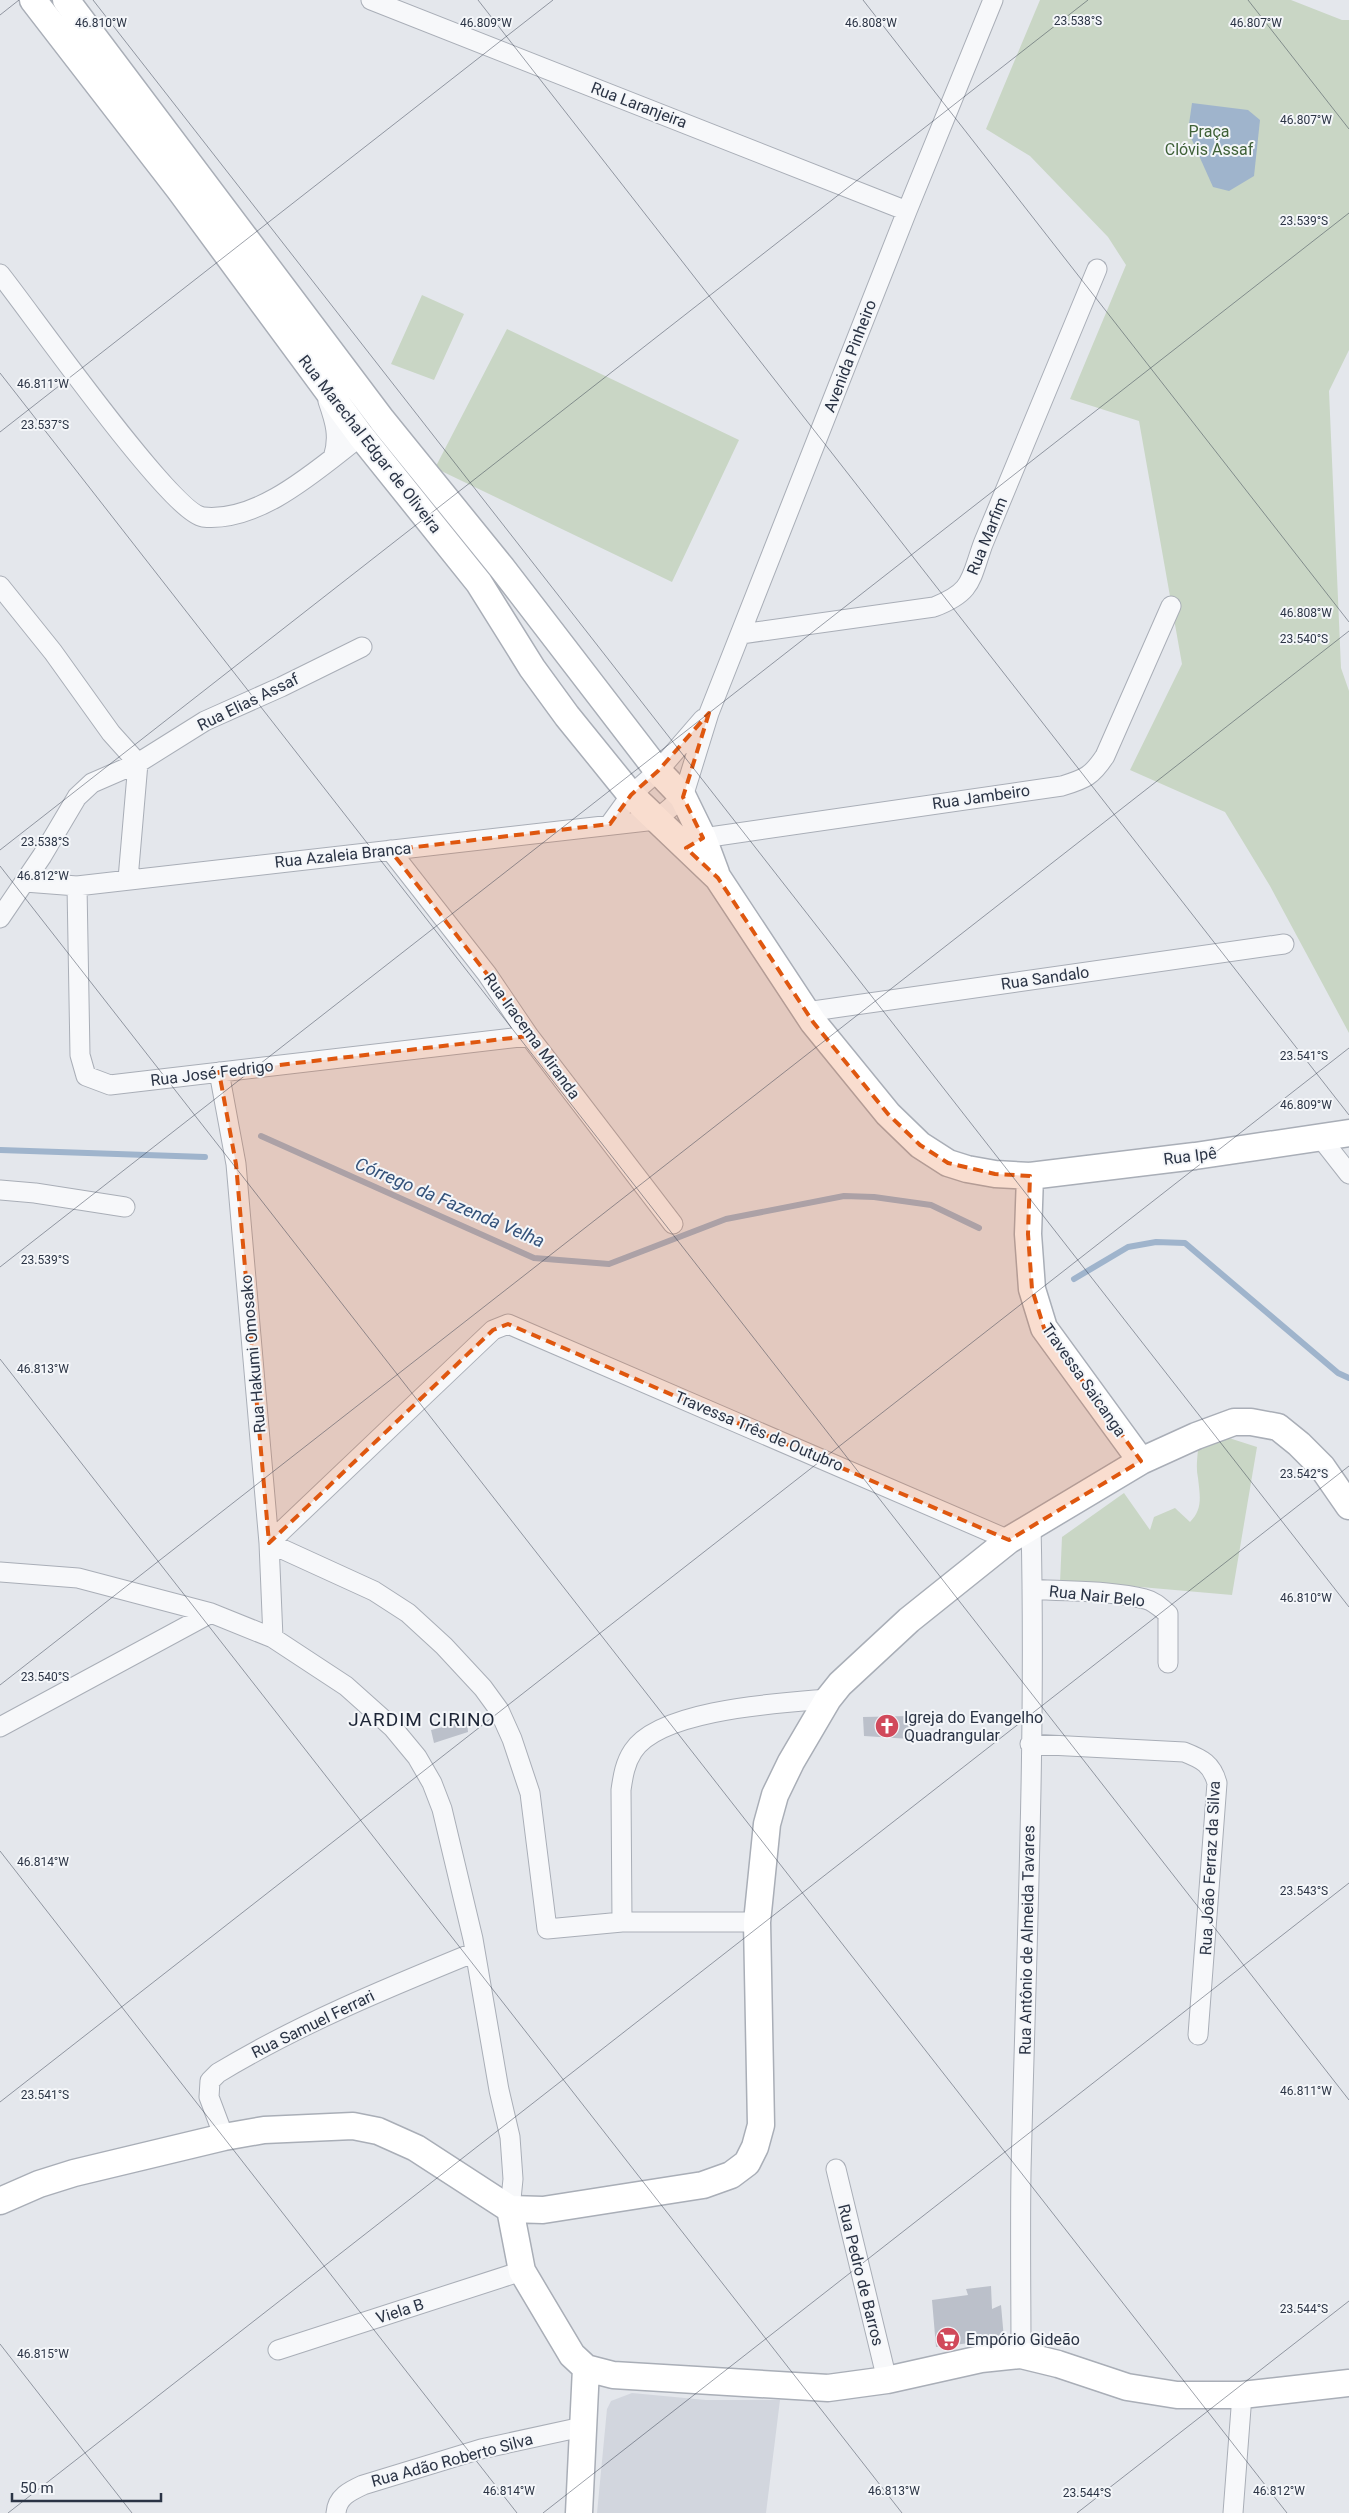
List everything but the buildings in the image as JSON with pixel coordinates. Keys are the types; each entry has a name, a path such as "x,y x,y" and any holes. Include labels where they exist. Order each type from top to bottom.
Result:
{"main road":[{"name":"Rua Marechal Edgar de Oliveira","path":"33,0 179,189 361,436 479,583 532,668 631,795 656,820 694,843"},
{"name":"Rua Marechal Edgar de Oliveira","path":"66,0 382,420 502,568 658,771 683,797 694,843 825,1038 888,1114 920,1145 948,1163 967,1169 995,1174 1030,1176"},
{"name":"Rua Ipê","path":"1030,1176 1194,1156 1349,1133"},
{"name":"Travessa Saicanga","path":"1030,1176 1028,1234 1032,1289 1044,1328 1141,1461"},
{"path":"0,2201 40,2184 74,2173 224,2137 264,2130 311,2126 353,2126 378,2131 416,2148 510,2209 543,2210 703,2185 731,2175 747,2163 756,2147 761,2125 757,1922 767,1824 775,1796 791,1762 828,1699 840,1684 909,1620 1030,1525 1141,1461 1196,1436 1234,1422 1251,1422 1278,1427 1322,1467 1349,1506"},
{"path":"510,2209 522,2272 572,2355 586,2368 613,2375 828,2388 887,2380 941,2366 981,2359 1021,2355 1058,2364 1127,2387 1177,2395 1242,2395 1349,2383"},
{"path":"579,2513 586,2368"}],"street":[{"name":"Rua Laranjeira","path":"372,0 907,211"},
{"name":"Avenida Pinheiro","path":"683,797 708,713 741,634 907,211 993,0"},
{"name":"Rua Marfim","path":"741,634 934,607 956,598 968,586 983,544 1098,270"},
{"path":"0,274 98,405 167,491 200,517 224,517 249,510 300,483 361,436"},
{"path":"323,385 336,425 338,444 333,458"},
{"path":"0,586 53,652 111,733 138,763 128,879"},
{"name":"Rua Jambeiro","path":"694,843 1062,786 1081,780 1094,772 1105,756 1171,606"},
{"name":"Rua Elias Assaf","path":"0,918 25,882 83,789 92,783 138,763 205,721 281,687 362,647"},
{"name":"Avenida Pinheiro","path":"631,795 658,771 708,713"},
{"path":"610,824 631,795"},
{"path":"656,820 683,797"},
{"name":"Rua Azaleia Branca","path":"25,882 77,886 656,820"},
{"name":"Rua Iracema Miranda","path":"390,850 487,974 529,1036 673,1224"},
{"name":"Rua José Fedrigo","path":"77,886 80,1055 86,1076 110,1085 529,1036"},
{"name":"Rua Sandalo","path":"806,1012 1284,944"},
{"name":"Rua Hakumi Omosako","path":"219,1072 236,1164 270,1543 273,1638"},
{"path":"1320,1138 1349,1174"},
{"path":"0,1190 125,1206"},
{"name":"Travessa Três de Outubro","path":"270,1543 493,1330 508,1324 1009,1540"},
{"name":"Rua Antônio de Almeida Tavares","path":"1021,2355 1021,2173 1028,1947 1032,1589 1030,1525"},
{"path":"270,1543 374,1591 408,1613 444,1646 483,1688 499,1710 530,1792 547,1929 622,1922 757,1922"},
{"path":"0,1572 78,1578 211,1613 273,1638 352,1691 393,1728 417,1757 432,1783 442,1810 475,1952 499,2090 510,2138 513,2179 510,2209"},
{"name":"Rua Nair Belo","path":"1032,1589 1111,1594 1147,1599 1157,1604 1168,1614 1168,1663"},
{"path":"0,1727 211,1613"},
{"path":"622,1922 621,1790 624,1770 634,1749 648,1736 668,1726 704,1715 759,1705 828,1699"},
{"name":"Rua João Ferraz da Silva","path":"1030,1744 1184,1752 1200,1758 1214,1772 1217,1783 1214,1857 1198,2035"},
{"name":"Rua Samuel Ferrari","path":"224,2137 210,2097 210,2081 218,2073 303,2028 388,1987 475,1952"},
{"name":"Rua Pedro de Barros","path":"836,2169 887,2380"},
{"name":"Viela B","path":"278,2350 522,2272"},
{"path":"1233,2513 1242,2395"},
{"name":"Rua Adão Roberto Silva","path":"336,2513 340,2500 348,2492 362,2485 481,2449 582,2427"}],"highlighted area":[{"path":"709,713 683,797 703,838 686,848 718,878 813,1022 888,1114 920,1145 948,1163 995,1174 1030,1176 1028,1234 1032,1289 1044,1328 1141,1461 1009,1540 508,1324 493,1330 269,1543 236,1164 219,1072 529,1036 487,974 390,850 610,824 631,795 658,771"}],"shaded area":[{"path":"632,2393 706,2400 780,2400 766,2513 597,2513 607,2409 611,2401"}],"green space":[{"name":"Praça Clóvis Assaf","path":"1040,0 1291,0 1342,20 1349,20 1349,350 1329,391 1341,668 1349,691 1349,1033 1270,886 1225,812 1130,770 1182,664 1139,421 1070,399 1126,265 1108,237 1030,156 986,129"},
{"path":"422,295 464,314 434,380 391,364"},
{"path":"507,329 739,440 672,582 435,468"},
{"path":"1229,1438 1257,1447 1232,1595 1106,1584 1060,1583 1062,1537 1124,1493 1150,1530 1154,1517 1175,1508 1190,1522 1197,1512 1200,1502 1197,1468 1198,1450"}],"water":[{"path":"1192,103 1248,110 1260,120 1254,176 1229,191 1213,187 1188,131"}],"waterway":[{"name":"Córrego da Fazenda Velha","path":"261,1136 534,1258 609,1264 726,1219 844,1196 874,1197 931,1205 979,1228"},
{"name":"Córrego da Fazenda Velha","path":"0,1150 205,1157"},
{"name":"Córrego da Fazenda Velha","path":"1074,1279 1128,1247 1156,1242 1185,1243 1338,1373 1349,1378"}],"place":[{"name":"Igreja do Evangelho Quadrangular","path":"887,1726"},
{"name":"Empório Gideão","path":"948,2339"}],"district":[{"name":"JARDIM CIRINO","path":"422,1719"}]}
